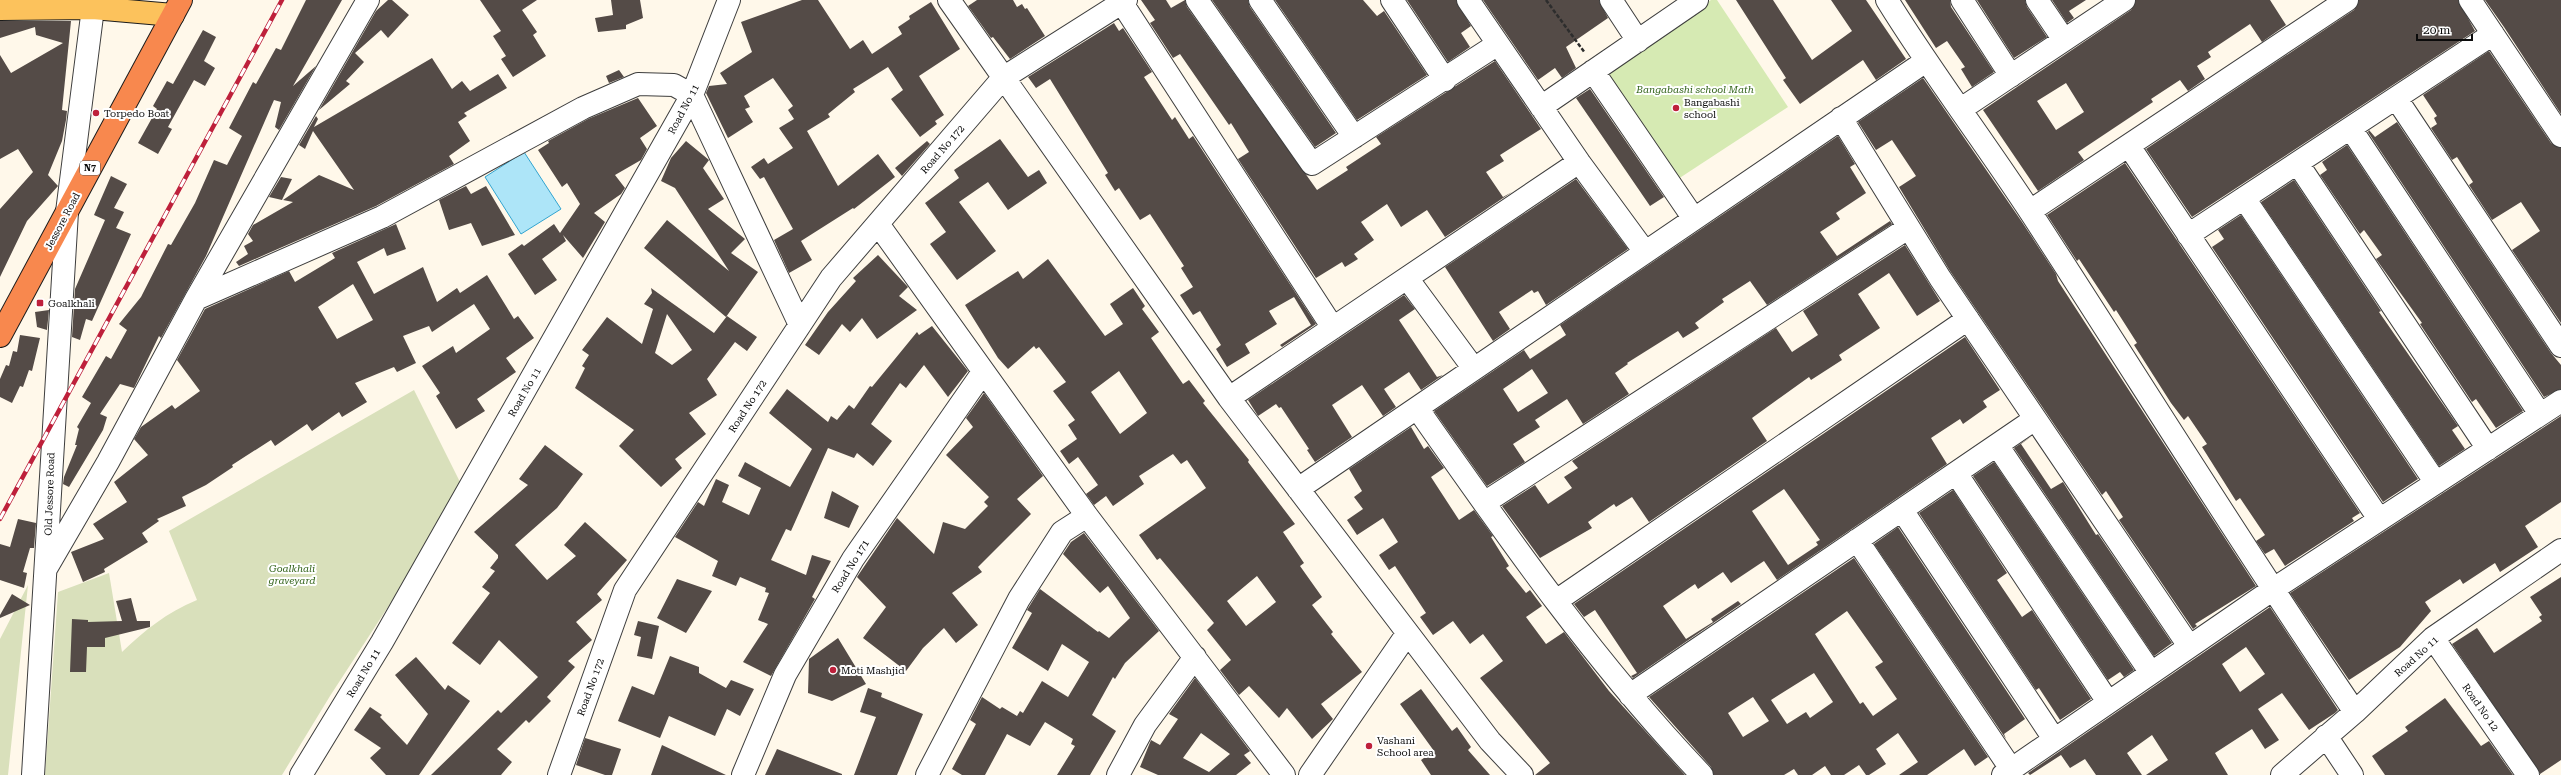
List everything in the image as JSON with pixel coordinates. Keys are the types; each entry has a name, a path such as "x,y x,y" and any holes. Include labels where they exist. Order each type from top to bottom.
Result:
{"highway":[{"name":"Jessore Road","path":"0,336 177,8"}],"main road":[{"path":"0,9 94,4 177,8"}],"street":[{"path":"46,567 108,462 196,299 368,0"},
{"name":"Road No 11","path":"302,775 382,642 692,95 729,0"},
{"path":"949,0 1229,398 1407,634 1490,741 1522,775"},
{"path":"1197,0 1312,164 1445,80 1498,44"},
{"path":"1260,0 1354,137"},
{"path":"1392,0 1445,80"},
{"path":"1468,0 1579,162 1645,252"},
{"path":"1611,0 1638,40"},
{"path":"1541,107 1589,62 1638,40 1697,0"},
{"path":"1887,0 1926,61 1961,109 2030,211 2272,590 2355,712"},
{"path":"1962,0 2011,76"},
{"path":"2037,0 2064,40"},
{"path":"2030,211 2347,0"},
{"path":"2470,0 2561,136"},
{"path":"1124,1 1333,328"},
{"name":"Road No 172","path":"559,775 625,590 831,278 1003,78 1124,1"},
{"path":"1961,109 2118,2"},
{"name":"Old Jessore Road","path":"33,775 46,567 52,424 67,212 94,4"},
{"path":"2188,235 2298,164 2493,34"},
{"path":"1298,489 1926,61"},
{"path":"1589,62 1694,219"},
{"path":"196,299 382,217 583,108 638,84 674,85 692,95 800,325"},
{"path":"2396,98 2561,346"},
{"path":"1841,118 1908,228 1968,320 2189,646"},
{"path":"2351,129 2540,414"},
{"path":"2133,152 2379,519"},
{"path":"1229,398 1579,162"},
{"path":"2298,164 2488,448"},
{"path":"2244,198 2436,482"},
{"path":"878,224 1087,516 1284,775"},
{"path":"1484,503 1908,228"},
{"path":"1407,278 1474,369"},
{"path":"1556,601 1968,320"},
{"name":"Road No 171","path":"742,775 785,676 853,559 983,372"},
{"path":"1857,540 2007,772 2272,590 2561,401"},
{"path":"1416,408 1556,601 1654,725 1702,775"},
{"path":"1630,695 2035,419"},
{"path":"1997,445 2151,673"},
{"path":"1956,473 2108,702"},
{"path":"1902,510 2054,739"},
{"path":"927,775 1019,599 1062,532 1087,516"},
{"name":"Road No 11","path":"2282,775 2355,712 2433,638 2561,550"},
{"path":"1310,775 1407,634"},
{"name":"Road No 12","path":"2433,638 2528,775"},
{"path":"1118,775 1145,726 1194,657"},
{"path":"2326,736 2352,775"}],"path":[{"path":"1546,0 1589,62"}],"green space":[{"name":"Bangabashi school Math","path":"1711,0 1717,0 1788,107 1675,181 1603,71"},
{"name":"Goalkhali graveyard","path":"414,390 464,490 330,696 282,775 45,775 58,592 109,573 122,652 139,636 166,616 197,600 169,531"},
{"path":"28,585 8,775 0,775 0,639"}],"water":[{"path":"524,152 561,209 521,234 485,177"}],"building":[{"path":"306,0 342,0 293,86 316,66 279,130 275,127 281,102 274,100 206,256 161,338 159,336 134,388 120,384 100,414 107,417 103,430 69,487 63,484 64,477 77,445 75,445 79,429 77,427 91,403 82,397 106,356 111,359 127,330 119,324 141,297 168,244 171,245 195,203 214,160 227,165 242,136 229,128 253,82 256,84 276,48 281,50"},
{"path":"388,0 392,0 409,15 388,38 381,30 355,53 364,62 346,81 350,84 319,110 376,11"},
{"path":"480,0 537,0 522,10 537,32 533,35 546,56 513,77 501,59 506,56 493,36 501,31"},
{"path":"611,0 640,0 643,18 626,25 626,29 598,32 595,18 613,15"},
{"path":"802,0 818,0 850,49 863,40 872,54 902,34 898,27 910,19 909,16 931,2 960,49 919,76 944,115 935,121 937,124 920,137 891,99 903,90 888,67 853,89 855,92 828,114 830,117 807,131 838,186 878,154 895,177 854,209 853,208 801,241 812,260 789,273 774,240 793,229 764,177 760,179 751,167 764,158 768,164 793,148 779,128 794,119 788,110 793,106 773,78 744,96 750,107 745,109 753,122 728,138 706,93 709,86 727,84 720,73 752,52 741,22"},
{"path":"977,0 1013,0 1017,7 1022,4 1025,9 1027,8 1045,36 1010,59 993,37 991,38 968,6"},
{"path":"1141,0 1166,0 1171,8 1185,0 1187,7 1317,190 1348,170 1346,167 1381,144 1376,137 1495,61 1541,129 1500,155 1504,161 1486,172 1503,197 1512,192 1445,237 1427,210 1401,227 1387,204 1361,222 1374,240 1354,254 1358,259 1345,267 1342,262 1316,278 1238,159 1249,152 1231,123 1229,125 1180,54 1173,58 1150,23 1155,20"},
{"path":"1212,0 1248,0 1250,7 1336,133 1315,147"},
{"path":"1275,0 1363,0 1377,16 1384,11 1427,75 1357,120"},
{"path":"1407,0 1456,0 1471,26 1461,33 1470,47 1448,62"},
{"path":"1483,0 1599,0 1608,18 1566,47 1576,68 1562,78 1555,68 1538,80"},
{"path":"1736,0 1773,0 1812,60 1852,31 1831,0 1866,0 1906,59 1876,80 1863,60 1800,104 1783,80 1786,78"},
{"path":"1905,0 1950,0 1951,7 1994,72 1972,87 1961,69 1965,67 1947,41 1936,48"},
{"path":"1977,0 2025,0 2027,7 2047,37 2014,58"},
{"path":"2052,0 2086,0 2069,11 2074,18 2067,23"},
{"path":"2136,0 2270,0 2286,25 2262,42 2250,24 2208,52 2211,57 2197,66 2205,79 2188,91 2180,80 2151,99 2153,102 2078,152 2084,160 2038,191 1983,110 2131,10","holes":["2066,83 2084,112 2056,130 2037,101"]},
{"path":"2359,0 2458,0 2475,31 2192,217 2146,149 2354,10"},
{"path":"2485,0 2561,0 2561,114 2504,27"},
{"path":"0,21 71,21 62,110 67,111 66,120 62,141 48,175 58,186 27,221 0,277 0,209 33,172 18,149 0,159 0,55 11,73 63,43 36,35 35,27 0,38"},
{"path":"1114,23 1119,31 1123,28 1152,72 1144,77 1172,120 1175,117 1189,139 1193,136 1316,324 1282,347 1280,345 1311,325 1294,297 1269,311 1277,324 1245,344 1250,353 1227,367 1216,349 1221,345 1200,311 1193,315 1180,295 1193,287 1181,268 1184,266 1150,214 1140,220 1119,188 1115,191 1105,175 1108,173 1050,79 1036,88 1028,77"},
{"path":"203,30 216,37 204,61 215,68 205,86 194,80 168,127 172,129 158,154 138,143 157,109 153,106 167,81 173,84"},
{"path":"2489,51 2551,143 2561,148 2561,323 2512,250 2540,231 2521,202 2492,220 2469,185 2473,182 2457,157 2452,160 2431,128 2437,124 2434,118 2437,116 2423,95"},
{"path":"432,58 452,89 462,81 470,91 498,74 507,88 464,113 467,116 458,122 470,141 449,156 454,164 376,206 239,266 236,262 248,254 244,246 253,241 248,234 253,225 293,202 283,200 319,175 354,190 313,131 305,149 299,145 316,116 318,119 314,127"},
{"path":"619,70 624,77 609,83 606,76"},
{"path":"1923,78 2022,222 2056,274 2058,281 2256,586 2195,624 2197,626 2193,629 2119,520 2123,517 2106,491 2102,495 1950,271 1899,187 1916,176 1892,140 1876,150 1858,122"},
{"path":"1590,89 1664,197 1650,206 1576,98"},
{"path":"638,98 657,126 640,138 647,149 641,160 615,175 625,188 621,194 594,213 605,222 583,258 563,235 566,241 542,259 557,280 535,295 508,254 522,244 524,246 554,224 560,233 580,204 567,183 562,187 538,150 549,143 548,141 588,119"},
{"path":"2397,122 2551,353 2561,365 2561,389 2544,397 2368,132 2369,130 2375,137"},
{"path":"1838,136 1855,164 1850,167 1866,193 1836,213 1840,219 1820,232 1837,256 1890,221 1892,224 1767,305 1750,281 1722,299 1724,302 1695,323 1699,328 1683,338 1678,331 1627,363 1628,364 1615,373 1629,394 1583,424 1567,399 1535,420 1540,427 1513,444 1525,462 1487,486 1434,411 1524,350 1530,359 1566,335 1560,325","holes":["1532,369 1548,393 1518,412 1503,389"]},
{"path":"1000,139 1028,177 1039,170 1047,183 1008,210 988,182 959,202 996,251 957,280 930,244 946,232 925,203 959,178 954,170"},
{"path":"686,141 709,160 703,168 724,199 708,209 745,239 731,253 758,272 726,317 644,248 667,220 729,271 675,188 661,181 671,158"},
{"path":"927,141 930,144 902,176 895,168"},
{"path":"2347,145 2523,411 2496,428 2476,399 2472,402 2420,324 2422,323 2376,259 2382,255 2364,230 2360,234 2320,175 2327,170 2322,162"},
{"path":"2125,163 2360,513 2352,518 2354,521 2285,566 2274,549 2265,554 2256,541 2265,535 2240,498 2236,501 2202,447 2207,444 2188,416 2184,420 2171,403 2134,345 2137,343 2116,310 2114,312 2079,259 2077,261 2047,215"},
{"path":"111,176 127,184 114,208 124,212 116,228 131,234 92,321 86,319 80,340 72,337 75,289 105,220 94,215"},
{"path":"281,177 292,179 282,200 269,197"},
{"path":"1576,179 1628,249 1546,305 1538,291 1534,293 1532,290 1499,312 1510,329 1493,341 1445,267"},
{"path":"2294,180 2381,311 2379,312 2458,426 2452,430 2465,449 2439,466 2261,202"},
{"path":"466,186 471,194 486,186 515,235 482,246 471,223 449,230 439,200"},
{"path":"2241,215 2418,479 2383,502 2212,247 2224,239 2218,230"},
{"path":"396,224 406,249 387,256 384,248 357,262 374,294 423,267 437,302 457,288 460,293 487,275 514,319 518,316 534,338 506,358 516,372 477,399 485,411 456,429 436,396 440,393 422,366 453,346 456,353 490,329 474,304 432,332 429,326 403,336 416,363 397,372 394,367 355,383 367,402 342,417 339,412 312,431 307,424 275,446 271,440 232,465 233,467 206,485 182,497 186,506 157,519 159,521 142,533 148,542 104,569 105,572 83,582 71,552 104,539 93,524 127,502 114,482 148,455 134,439 141,427 172,405 175,409 200,391 177,360 205,309 289,271 295,282 335,258 332,253","holes":["353,284 373,320 337,339 318,307"]},
{"path":"1905,245 1940,301 1917,316 1889,273 1858,294 1880,328 1839,355 1842,360 1811,380 1809,377 1752,418 1767,441 1649,522 1632,497 1616,507 1614,504 1588,522 1592,528 1540,558 1502,506 1535,485 1548,504 1572,488 1564,477 1578,468 1572,461 1776,328 1792,352 1818,335 1803,311"},
{"path":"878,255 908,287 899,296 917,310 877,339 862,318 850,332 842,324 819,355 805,345 828,312 856,281 853,278"},
{"path":"1048,259 1105,336 1123,324 1110,304 1133,288 1145,306 1142,309 1159,332 1151,338 1183,384 1189,380 1205,401 1203,403 1249,460 1248,462 1295,524 1283,532 1304,563 1300,566 1322,597 1312,605 1333,632 1331,634 1362,672 1321,704 1333,719 1312,739 1287,708 1279,718 1249,686 1239,695 1220,670 1231,660 1207,630 1214,623 1160,558 1157,560 1139,535 1206,488 1187,460 1181,464 1173,454 1139,476 1144,484 1113,506 1106,496 1094,505 1086,494 1098,485 1078,457 1069,464 1060,451 1077,439 1068,425 1075,420 1053,391 1066,382 1039,347 1036,349 1034,346 1008,369 998,358 965,305 1018,271 1023,279","holes":["1119,371 1147,413 1120,434 1091,392","1257,576 1276,602 1246,626 1227,601"]},
{"path":"651,288 714,333 727,316 757,337 747,351 735,342 707,379 717,395 689,413 706,434 675,459 682,468 661,487 619,446 634,430 575,388 585,368 582,366 589,355 582,350 607,317 642,344 653,309 644,304 652,293","holes":["667,314 692,350 672,365 655,353"]},
{"path":"1404,295 1415,309 1399,320 1437,377 1443,375 1421,390 1409,372 1384,389 1396,407 1383,416 1362,385 1332,405 1352,437 1315,462 1307,450 1309,449 1281,407 1279,408 1276,404 1258,416 1248,400"},
{"path":"49,310 47,330 37,327 35,312"},
{"path":"932,326 968,371 948,397 924,365 906,388 900,383 871,424 892,441 873,466 857,453 854,458 828,448 791,531 786,529 771,560 806,575 812,555 831,561 812,597 815,599 771,676 743,662 768,624 758,620 769,593 765,592 766,588 740,577 736,586 712,576 718,561 675,537 698,502 704,506 716,479 729,485 722,502 749,515 761,488 738,476 745,462 790,487 812,449 769,413 787,389 828,422 831,416 837,420 849,405 854,409 870,386 872,387 917,332 919,335"},
{"path":"20,335 40,338 32,371 29,370 23,387 20,386 12,403 0,397 0,379 6,365 9,366 13,351 17,352"},
{"path":"1965,337 2000,390 1983,401 1987,407 1963,424 1960,419 1931,438 1947,464 1777,580 1764,561 1731,583 1723,572 1698,589 1695,584 1663,606 1686,639 1713,622 1711,619 1738,601 1741,604 1633,678 1631,676 1637,673 1595,610 1584,617 1574,604","holes":["1784,489 1820,540 1816,542 1818,545 1788,565 1752,511"]},
{"path":"984,393 1043,476 1017,499 1031,514 978,567 982,572 952,593 978,625 956,643 944,628 923,648 906,671 863,638 886,607 857,577 897,518 934,554 943,522 965,529 988,506 984,502 989,497 946,455 973,427 966,418"},
{"path":"2561,416 2561,502 2525,526 2538,547 2500,572 2495,563 2463,584 2460,579 2425,602 2431,611 2400,647 2349,680 2290,593"},
{"path":"1411,427 1424,449 1428,446 1444,468 1431,477 1459,520 1474,510 1493,536 1491,537 1509,566 1506,568 1526,593 1530,590 1542,606 1526,617 1546,644 1564,632 1609,691 1685,775 1535,775 1550,763 1480,678 1503,661 1483,634 1470,644 1453,621 1433,635 1420,617 1426,613 1395,566 1389,570 1379,555 1398,542 1383,518 1357,535 1347,520 1363,509 1354,497 1362,491 1349,469"},
{"path":"2032,436 2021,444 2051,489 2063,482 2096,535 2098,534 2172,643 2154,656 2014,448"},
{"path":"545,445 583,474 557,508 515,545 547,580 576,556 564,545 585,522 627,560 597,594 602,600 576,622 592,640 568,661 575,667 547,697 551,701 529,723 526,720 497,749 512,762 501,775 431,775 498,710 501,713 538,677 499,640 480,665 452,643 490,593 482,587 495,571 490,568 498,558 498,555 474,532 528,485 519,479"},
{"path":"1994,462 2134,670 2124,677 2120,672 2108,680 1973,476"},
{"path":"1953,490 2007,573 1997,580 2022,617 2032,610 2091,699 2060,720 2039,688 2036,690 1919,513"},
{"path":"832,491 859,506 849,528 824,518"},
{"path":"18,519 36,523 34,548 30,548 23,572 27,573 24,588 0,580 0,544 10,547"},
{"path":"1898,527 2025,719 2004,734 2006,739 1874,544"},
{"path":"1084,533 1159,631 1125,663 1115,679 1113,677 1092,715 1116,731 1090,775 1057,775 1075,746 1071,744 1073,739 1045,722 1030,746 1007,734 985,775 962,775 952,769 976,724 970,720 982,697 1000,709 1002,707 1017,716 1020,711 1023,713 1042,681 1068,697 1089,662 1062,644 1048,671 1012,648 1032,613 1027,610 1040,589 1098,632 1099,631 1109,638 1130,618 1108,586 1100,593 1063,554 1071,542"},
{"path":"1854,558 1988,757 1975,766 1964,749 1927,775 1899,775 1918,762 1898,733 1876,749 1886,764 1869,775 1866,775 1859,765 1844,775 1831,775 1825,766 1812,775 1798,775 1794,769 1784,775 1714,775 1711,767 1649,697","holes":["1847,611 1883,662 1875,667 1897,699 1873,716 1863,702 1860,704 1815,634","1814,673 1833,702 1810,718 1806,712 1787,724 1771,700","1753,697 1769,721 1743,737 1728,713"]},
{"path":"2561,577 2561,760 2540,774 2452,644 2477,628 2494,653 2542,621 2539,617 2542,615 2530,597"},
{"path":"677,579 712,591 686,633 657,618"},
{"path":"12,594 30,605 0,618 0,615"},
{"path":"131,598 137,621 150,621 150,627 105,638 105,647 87,647 86,672 70,672 72,619 88,620 88,622 122,621 116,601"},
{"path":"2270,607 2338,710 2309,730 2282,693 2258,709 2279,740 2265,749 2252,729 2215,753 2228,775 2146,775 2168,760 2152,735 2127,753 2142,775 2096,775 2085,759 2070,768 2061,755 2030,775 2028,773","holes":["2246,647 2265,674 2240,692 2222,664"]},
{"path":"638,621 659,626 652,659 637,656 641,637 634,635"},
{"name":"Moti Mashjid","path":"838,638 866,684 832,701 808,693 809,659"},
{"path":"670,656 699,667 699,673 726,688 731,680 754,689 740,716 727,709 715,736 669,716 660,738 618,721 632,686 654,695"},
{"path":"416,657 445,690 448,685 470,701 419,775 386,775 370,758 381,748 354,730 370,707 382,715 380,717 407,745 428,714 395,675"},
{"path":"1195,678 1250,751 1244,755 1251,763 1236,775 1158,775 1140,767 1151,740 1160,745 1178,719 1169,714","holes":["1201,733 1230,754 1209,772 1183,758"]},
{"path":"868,688 882,693 881,697 923,714 897,775 854,775 876,717 860,712"},
{"path":"1421,689 1452,731 1457,727 1471,747 1468,750 1490,775 1431,775 1421,760 1434,751 1400,704"},
{"path":"2445,698 2481,746 2489,741 2513,775 2385,775 2372,756 2408,731 2405,727"},
{"path":"585,738 621,749 612,775 605,775 576,765"},
{"path":"662,745 726,775 651,775"},
{"path":"777,749 842,774 842,775 765,775"}],"railway":[{"path":"0,519 282,0"}],"place":[{"name":"Bangabashi school","path":"1676,108"},
{"name":"Torpedo Boat","path":"96,113"},
{"name":"Goalkhali","path":"40,303"},
{"name":"Moti Mashjid","path":"833,670"},
{"name":"Vashani School area","path":"1369,746"}]}
